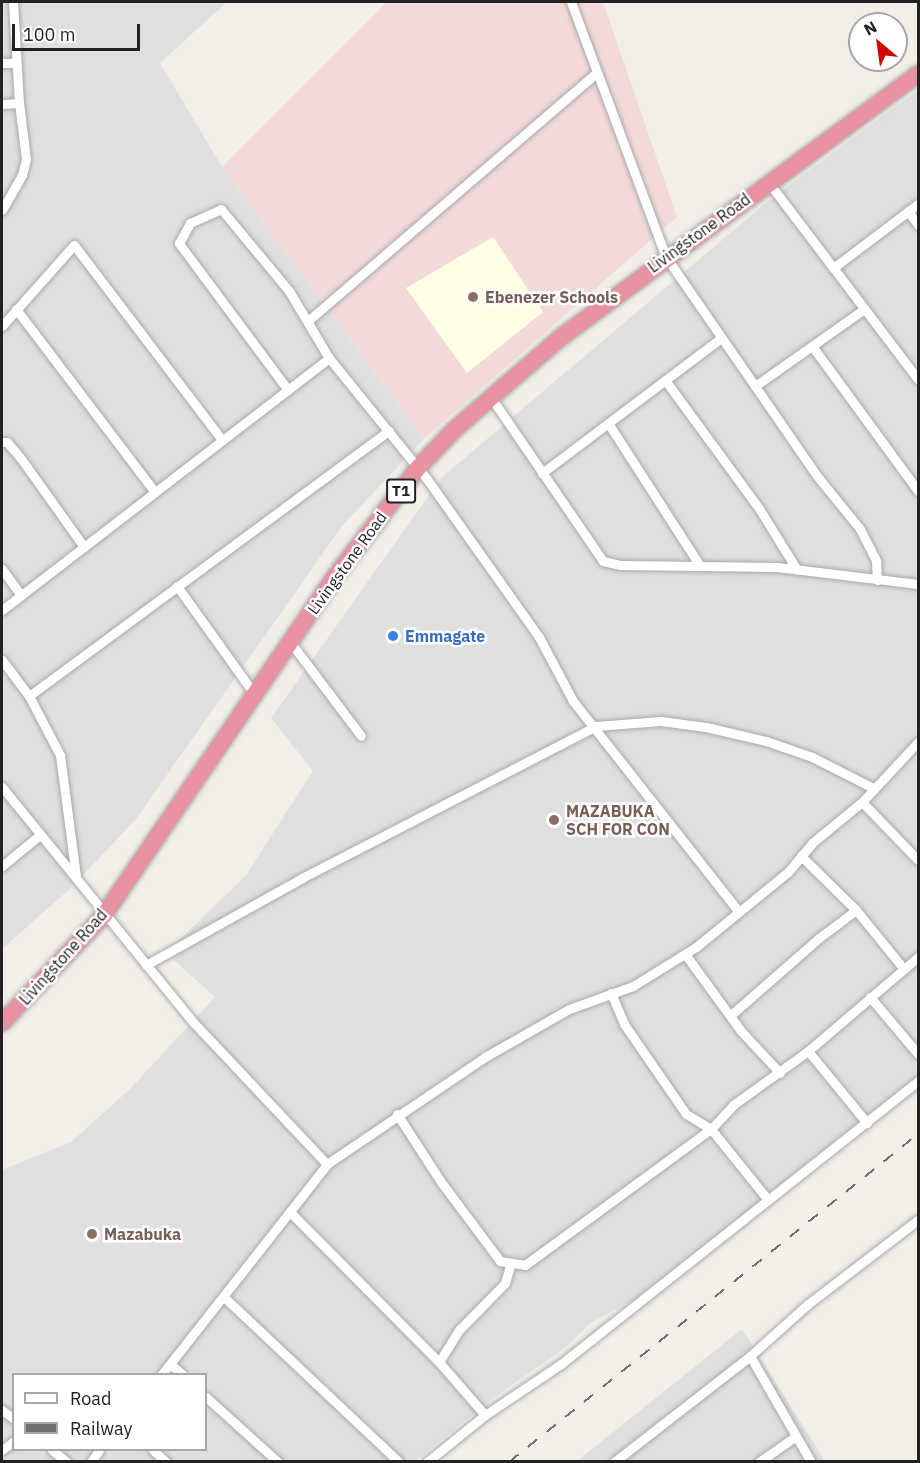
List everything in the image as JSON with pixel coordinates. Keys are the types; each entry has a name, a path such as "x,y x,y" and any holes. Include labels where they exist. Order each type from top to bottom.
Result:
{"highway":[{"name":"Livingstone Road","path":"2,1023 104,915 333,579 418,468 490,396 666,257 918,74"}],"street":[{"path":"2,210 22,175 26,159 15,63 13,2"},
{"path":"571,2 595,74 666,257 755,386 860,529 876,561 877,580"},
{"path":"2,63 15,63"},
{"path":"309,320 595,74"},
{"path":"2,104 19,104"},
{"path":"769,183 918,379"},
{"path":"833,268 918,204"},
{"path":"288,390 179,243 183,231 209,211 221,209 258,248 309,320 329,358 418,468 539,637 573,701 596,726 739,912"},
{"path":"908,211 918,225"},
{"path":"2,327 74,245 222,440"},
{"path":"16,309 155,492"},
{"path":"755,386 864,309"},
{"path":"542,473 721,338"},
{"path":"812,346 918,491"},
{"path":"2,610 329,358"},
{"path":"665,380 760,510 797,570"},
{"path":"490,396 603,561 621,565 699,564 797,570 918,584"},
{"path":"608,423 699,564"},
{"path":"28,696 389,431"},
{"path":"2,441 7,442 22,460 84,547"},
{"path":"2,569 21,595"},
{"path":"177,586 255,695"},
{"path":"291,643 361,736"},
{"path":"2,660 28,696 60,755 78,882"},
{"path":"146,965 302,878 596,726 662,722 706,727 784,747 873,788"},
{"path":"163,1373 292,1214 327,1164 397,1114 568,1009 633,986 685,954 788,872 801,856 862,802 918,742"},
{"path":"2,787 194,1023 327,1164"},
{"path":"862,802 918,860"},
{"path":"2,866 42,834"},
{"path":"801,856 856,910 904,969"},
{"path":"732,1015 819,938 856,910"},
{"path":"685,954 780,1073"},
{"path":"397,1114 500,1261 510,1265 525,1265 711,1129 733,1105 808,1051 918,957"},
{"path":"611,993 624,1024 686,1114 711,1129 768,1200"},
{"path":"870,996 918,1054"},
{"path":"808,1051 867,1123"},
{"path":"427,1461 484,1415 561,1364 918,1081"},
{"path":"292,1214 439,1362 484,1415"},
{"path":"614,1461 750,1356 808,1304 918,1220"},
{"path":"439,1362 460,1329 505,1283 510,1265"},
{"path":"225,1298 399,1461"},
{"path":"750,1356 811,1461"},
{"path":"170,1364 181,1373"},
{"path":"207,1398 278,1461"},
{"path":"759,1461 796,1436"},
{"path":"54,1451 67,1461"}],"shaded area":[{"path":"2,2 227,2 160,63 222,167 424,439 342,526 136,819 73,886 2,949"},
{"path":"387,2 603,2 677,217 424,439 222,167"},
{"path":"918,90 918,1075 643,1294 589,1324 566,1347 495,1397 415,1461 2,1462 2,1170 71,1142 130,1089 215,997 166,953 246,875 313,771 271,718 442,477 768,201"},
{"name":"Ebenezer Schools","path":"493,237 543,312 467,373 406,288"},
{"path":"742,1329 825,1461 576,1462"}],"railway":[{"path":"509,1462 918,1134"}],"place":[{"name":"Ebenezer Schools","path":"473,297"},
{"name":"Emmagate","path":"393,636"},
{"name":"MAZABUKA SCH FOR CON","path":"554,820"},
{"name":"Mazabuka","path":"92,1234"}]}
